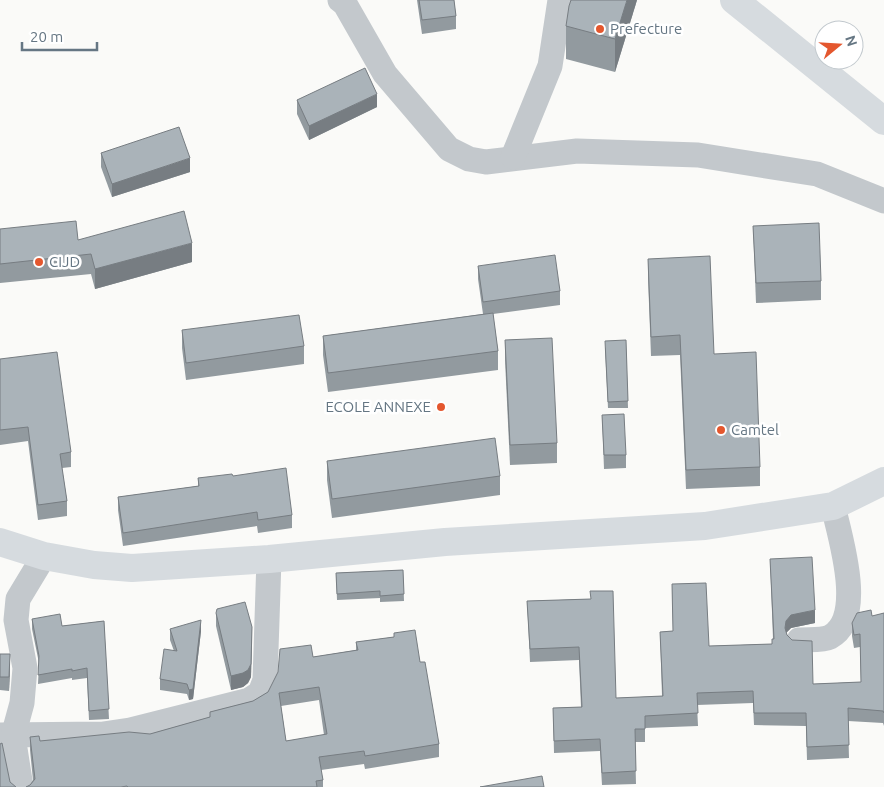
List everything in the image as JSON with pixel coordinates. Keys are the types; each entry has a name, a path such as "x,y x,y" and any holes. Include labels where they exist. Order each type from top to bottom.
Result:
{"street":[{"path":"340,0 345,4 386,74 448,149 469,159 486,162 513,157 577,151 698,155 816,174 884,201"},
{"path":"513,157 550,66 560,0"},
{"path":"734,0 884,121"},
{"path":"0,542 44,556 94,565 132,568 269,559 416,544 705,526 833,506 884,481"},
{"path":"799,640 829,637 844,623 850,604 833,506"},
{"path":"21,787 7,735 22,703 25,668 16,620 18,599 44,556"},
{"path":"7,735 103,734 130,730 249,700 260,693 264,680 269,559"}],"building":[{"path":"419,0 454,0 456,16 422,20"},
{"path":"571,0 627,0 615,39 566,26"},
{"path":"365,68 377,94 309,126 297,100"},
{"path":"179,127 190,158 112,184 101,153"},
{"path":"184,211 192,243 95,269 91,254 0,264 0,229 76,221 78,240"},
{"path":"819,223 821,281 756,283 753,226"},
{"path":"555,255 560,291 483,302 478,266"},
{"path":"710,256 714,354 756,352 760,467 686,470 680,335 651,337 648,259"},
{"path":"493,313 498,351 328,373 323,336"},
{"path":"299,315 304,346 186,363 182,330"},
{"path":"552,338 557,443 510,445 505,340"},
{"path":"626,340 628,401 608,402 605,341"},
{"path":"57,352 71,452 60,454 67,501 38,505 28,427 0,430 0,359"},
{"path":"624,414 626,455 604,455 602,415"},
{"path":"495,438 500,476 332,499 327,461"},
{"path":"286,468 292,515 258,520 257,512 123,533 118,497 199,486 198,478 232,474 233,476"},
{"path":"812,557 815,610 791,615 786,621 785,628 787,635 792,640 812,641 813,684 861,682 860,634 854,635 852,623 857,613 871,610 872,616 884,613 884,713 883,711 848,708 849,745 807,747 806,713 754,713 753,691 697,693 698,713 645,716 645,729 635,729 636,771 602,773 600,739 554,741 553,708 582,707 579,647 530,649 527,601 591,599 590,591 613,591 616,698 663,696 660,632 673,631 672,584 706,583 709,646 772,644 772,639 774,639 770,559"},
{"path":"403,570 404,594 380,596 380,591 337,594 336,573"},
{"path":"245,602 252,627 251,664 248,670 243,673 231,676 216,613 217,609"},
{"path":"60,614 62,626 104,621 109,709 89,711 87,668 38,675 39,656 32,619"},
{"path":"201,620 193,689 189,690 187,684 160,679 164,649 177,651 170,629"},
{"path":"415,630 420,662 425,662 439,744 365,756 364,751 319,757 323,780 316,781 317,787 26,787 35,779 30,737 39,736 40,741 129,732 150,734 210,717 210,712 253,701 268,692 278,672 280,649 311,645 313,657 358,650 356,642 394,637 394,633","holes":["319,687 327,734 286,741 279,693"]},
{"path":"0,654 10,654 9,677 0,677"},
{"path":"2,743 10,782 16,787 0,787 0,744"},
{"path":"542,776 544,787 480,787"}],"place":[{"name":"Prefecture","path":"600,29"},
{"name":"CIJD","path":"39,262"},
{"name":"ECOLE ANNEXE","path":"441,407"},
{"name":"Camtel","path":"721,430"}]}
